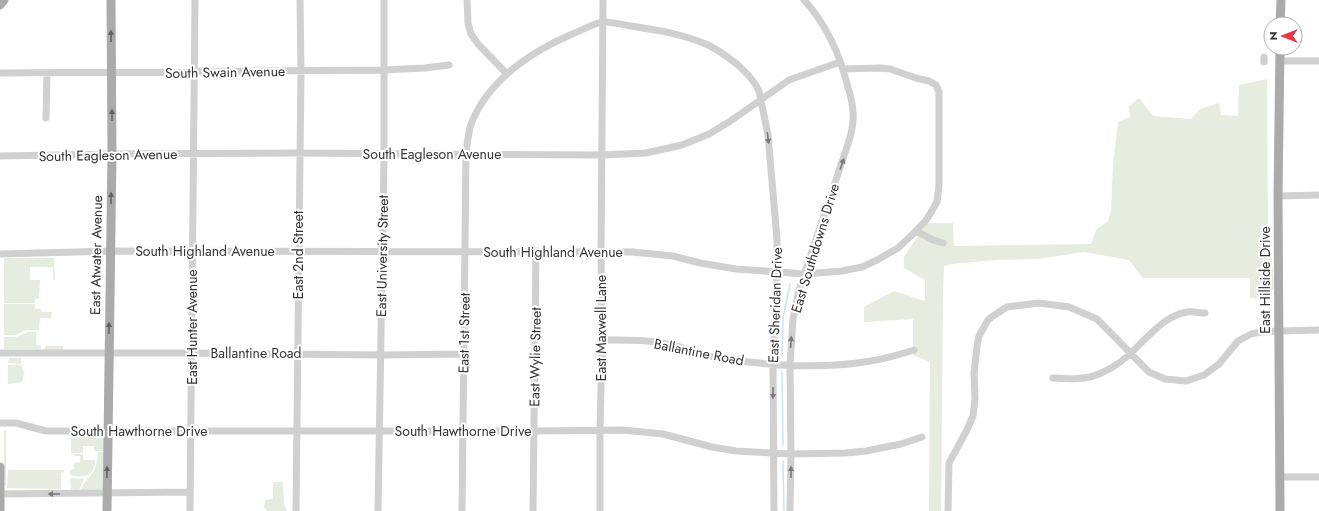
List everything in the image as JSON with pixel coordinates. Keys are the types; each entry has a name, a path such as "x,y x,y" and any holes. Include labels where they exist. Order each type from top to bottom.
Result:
{"main road":[{"path":"0,5 4,0"},
{"name":"East Atwater Avenue","path":"107,511 112,154 111,0"},
{"path":"1280,16 1281,0"},
{"name":"East Hillside Drive","path":"1280,56 1278,196 1280,511"},
{"path":"0,467 0,511"}],"street":[{"name":"East Hunter Avenue","path":"190,511 195,0"},
{"name":"East 2nd Street","path":"296,511 301,71 300,0"},
{"name":"East University Street","path":"378,511 383,251 384,0"},
{"path":"467,0 468,24 471,34 507,74"},
{"name":"East Maxwell Lane","path":"600,511 602,340 602,0"},
{"name":"East Southdowns Drive","path":"790,511 790,365 793,319 799,290 853,127 852,104 843,69 834,44 815,13 804,0"},
{"name":"East 1st Street","path":"462,511 466,154 469,133 475,117 493,88 507,74 542,48 602,22"},
{"name":"East Sheridan Drive","path":"602,22 652,29 709,45 734,62 747,73 756,84 761,100 768,135 777,239 773,453 774,511"},
{"path":"1280,61 1319,61"},
{"name":"South Eagleson Avenue","path":"0,156 112,154 602,155 646,152 682,145 708,134 729,122 789,80 840,62"},
{"name":"South Swain Avenue","path":"0,73 384,70 449,65"},
{"name":"South Highland Avenue","path":"0,254 110,251 632,252 673,256 700,263 736,269 805,274 842,271 862,267 898,248 916,231 932,211 936,202 939,186 940,102 939,92 936,85 929,81 890,69 843,69"},
{"path":"46,118 47,73"},
{"path":"1278,196 1319,195"},
{"path":"916,231 943,243"},
{"name":"East Wylie Street","path":"533,511 536,251"},
{"path":"948,511 949,463 973,416 975,399 974,373 979,336 988,320 1007,307 1039,303 1069,307 1097,319 1149,372 1166,379 1186,381 1204,375 1219,364 1238,341 1250,334 1279,330 1319,330"},
{"path":"1053,378 1086,378 1101,374 1117,365 1155,328 1172,317 1188,311 1205,313"},
{"name":"Ballantine Road","path":"602,340 637,340 663,343 707,356 747,362 790,365 863,362 914,350"},
{"name":"Ballantine Road","path":"0,353 464,354"},
{"name":"South Hawthorne Drive","path":"0,423 16,423 46,431 191,432 623,430 646,431 663,434 712,447 736,451 791,454 866,451 901,444 922,437"},
{"path":"1280,477 1319,477"},
{"path":"0,494 190,492"}],"shaded area":[{"path":"1267,79 1268,239 1271,247 1274,287 1267,299 1250,298 1250,278 1143,278 1129,260 1084,252 1038,259 997,260 944,266 941,511 929,511 930,362 913,355 913,319 864,322 864,307 894,291 925,301 925,280 904,268 904,257 927,223 953,223 954,246 1091,244 1096,230 1108,221 1111,210 1113,164 1118,122 1130,117 1129,106 1139,98 1153,116 1191,119 1200,109 1219,103 1221,115 1238,116 1239,85"},
{"path":"4,258 54,258 55,280 53,280 53,267 30,267 30,280 40,280 39,299 35,299 35,303 4,303"},
{"path":"4,304 35,304 35,309 41,309 41,312 52,312 51,318 40,318 39,330 26,330 16,335 4,335"},
{"path":"27,332 36,332 36,345 41,346 41,349 4,349 4,337 16,337"},
{"path":"46,346 63,346 63,350 44,350"},
{"path":"9,358 21,358 21,364 8,363"},
{"path":"8,365 21,365 24,373 22,382 8,384"},
{"path":"4,431 6,431 6,485 4,485"},
{"path":"71,437 104,437 104,451 94,451 94,446 83,446 83,453 71,453"},
{"path":"98,452 104,452 103,489 81,490 83,484 94,471"},
{"path":"74,454 83,454 83,460 95,460 91,473 85,476 72,476 70,474 70,470 74,469 74,463 80,462 80,456 74,456"},
{"path":"8,470 64,470 64,472 61,473 61,489 7,488"},
{"path":"70,478 84,479 79,490 71,489"},
{"path":"273,482 283,482 284,504 287,511 267,511 264,507 265,500 273,499"}],"waterway":[{"path":"782,356 783,318 790,284"},
{"path":"782,372 783,445"},
{"path":"783,461 784,511"}]}
